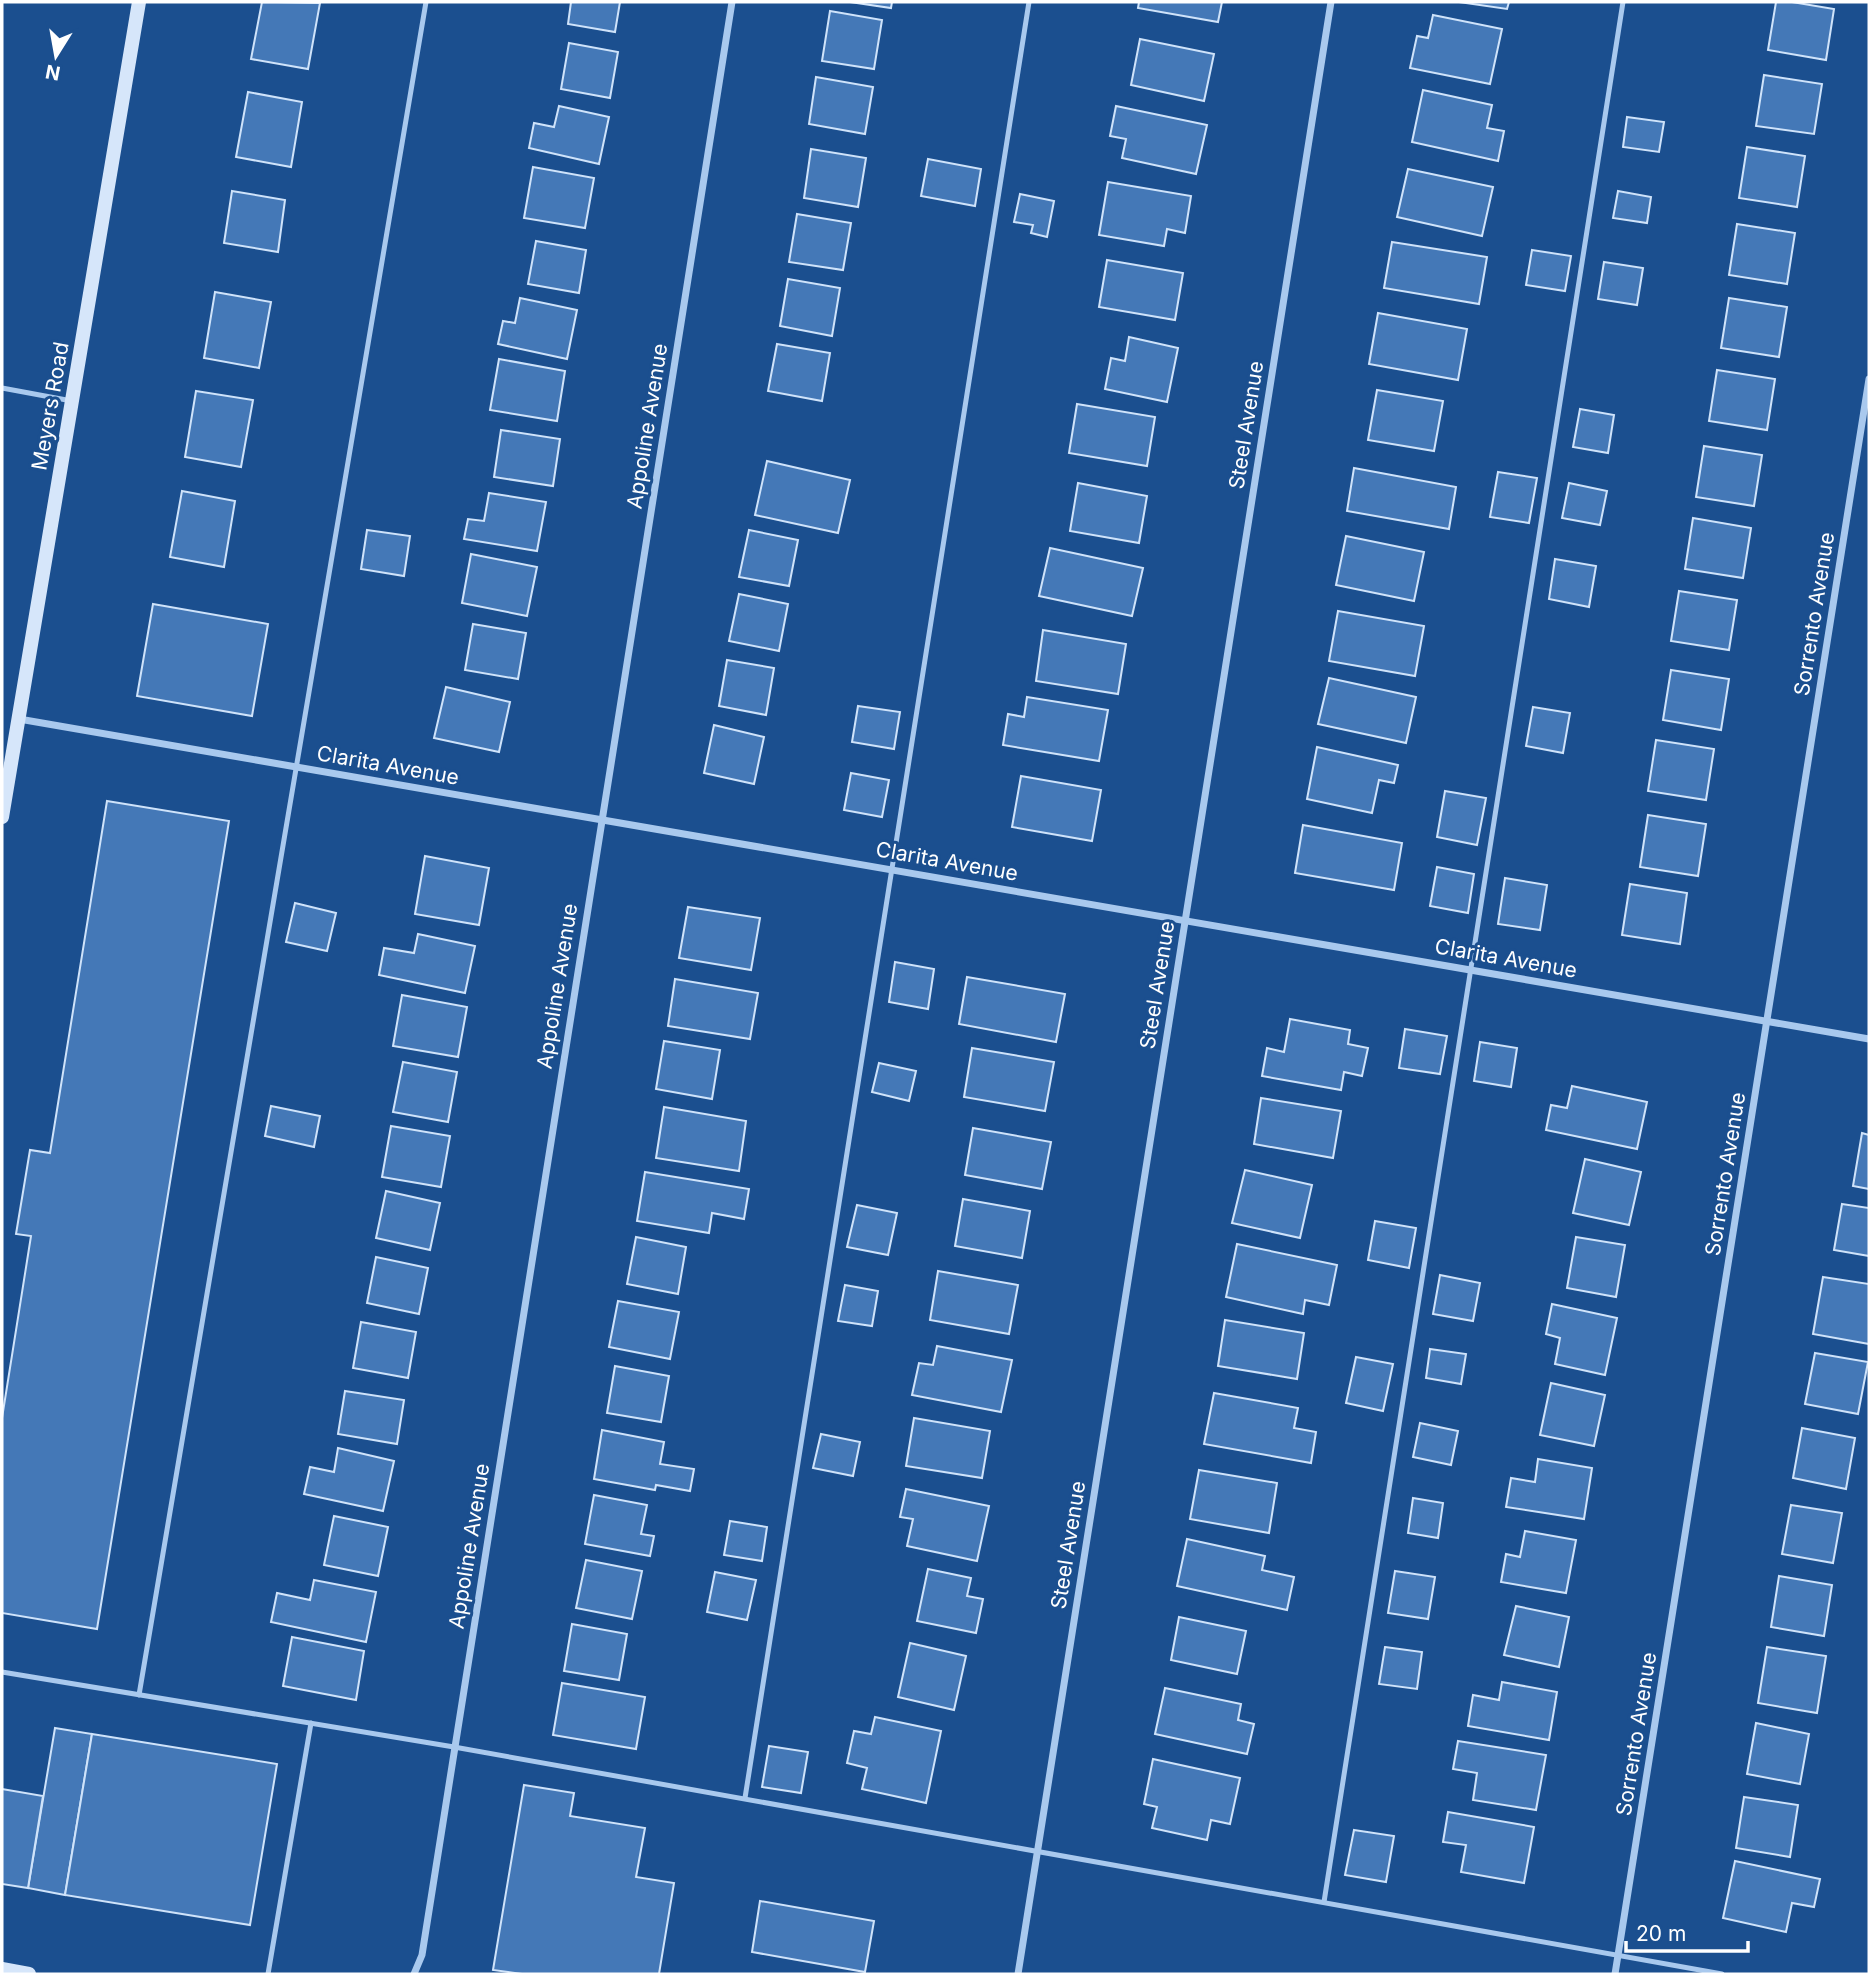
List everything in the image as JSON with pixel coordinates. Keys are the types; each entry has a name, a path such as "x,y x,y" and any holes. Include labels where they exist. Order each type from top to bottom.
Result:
{"street":[{"name":"Meyers Road","path":"2,817 139,2"},
{"name":"Appoline Avenue","path":"414,1974 422,1955 732,2"},
{"name":"Steel Avenue","path":"1018,1974 1331,2"},
{"name":"Sorrento Avenue","path":"1615,1974 1869,380"},
{"name":"Clarita Avenue","path":"18,719 1869,1039"},
{"path":"2,1969 29,1974"}],"lane":[{"path":"139,1695 426,2"},
{"path":"745,1798 1029,2"},
{"path":"1324,1902 1623,2"},
{"path":"2,388 72,401"},
{"path":"2,1673 454,1747 1722,1974"},
{"path":"268,1974 311,1723"}],"building":[{"path":"262,2 320,3 308,69 251,59"},
{"path":"571,2 620,2 615,32 568,24"},
{"path":"850,2 892,2 891,8"},
{"path":"1139,2 1222,2 1218,22 1138,8"},
{"path":"1459,2 1509,2 1507,9"},
{"path":"1776,2 1834,9 1826,60 1768,50"},
{"path":"830,11 882,20 874,69 822,61"},
{"path":"1433,15 1502,29 1490,84 1410,68 1417,36 1428,38"},
{"path":"1140,39 1214,54 1204,101 1131,85"},
{"path":"569,43 618,52 610,98 561,89"},
{"path":"1764,75 1822,84 1814,134 1756,126"},
{"path":"816,77 873,87 865,134 809,124"},
{"path":"1423,90 1492,105 1487,128 1504,131 1498,161 1412,142"},
{"path":"248,92 302,102 291,167 236,157"},
{"path":"559,106 609,117 599,164 529,148 534,123 554,127"},
{"path":"1116,106 1207,125 1196,174 1122,158 1126,139 1110,136"},
{"path":"1627,117 1664,122 1659,152 1623,147"},
{"path":"1747,147 1805,156 1797,207 1739,198"},
{"path":"811,149 866,158 858,207 804,198"},
{"path":"928,159 981,169 975,206 921,196"},
{"path":"533,167 594,178 585,228 524,218"},
{"path":"1408,169 1493,187 1482,236 1397,217"},
{"path":"1108,182 1191,196 1185,233 1167,229 1164,246 1099,235"},
{"path":"232,191 285,200 278,252 224,243"},
{"path":"1618,191 1651,197 1647,223 1613,218"},
{"path":"1020,194 1054,201 1047,237 1031,233 1033,225 1014,222"},
{"path":"797,214 851,223 843,270 789,262"},
{"path":"1737,224 1795,233 1787,284 1729,275"},
{"path":"536,241 586,250 579,293 528,284"},
{"path":"1392,242 1487,257 1479,304 1384,288"},
{"path":"1532,250 1571,256 1565,291 1526,285"},
{"path":"1107,260 1183,273 1175,320 1099,307"},
{"path":"1604,262 1643,268 1637,305 1598,299"},
{"path":"788,279 840,288 832,336 780,326"},
{"path":"215,292 271,302 259,368 204,358"},
{"path":"520,298 577,310 567,359 498,344 503,321 515,323"},
{"path":"1729,298 1787,307 1779,357 1721,348"},
{"path":"1378,313 1467,329 1458,380 1369,364"},
{"path":"1129,337 1178,348 1167,402 1105,389 1111,358 1125,361"},
{"path":"777,344 830,353 822,401 768,391"},
{"path":"499,359 565,371 557,421 490,410"},
{"path":"1717,370 1775,379 1767,430 1709,421"},
{"path":"1377,390 1443,401 1434,451 1368,440"},
{"path":"196,391 253,400 241,467 185,457"},
{"path":"1077,404 1155,417 1147,466 1069,453"},
{"path":"1580,409 1614,415 1608,453 1573,447"},
{"path":"501,430 560,439 553,486 494,477"},
{"path":"1704,446 1762,455 1754,506 1696,497"},
{"path":"767,461 850,480 838,533 755,515"},
{"path":"1354,468 1456,487 1449,529 1347,511"},
{"path":"1498,472 1537,478 1529,523 1490,517"},
{"path":"1078,483 1147,496 1139,543 1070,531"},
{"path":"1569,483 1607,491 1600,525 1562,518"},
{"path":"182,491 235,501 224,567 170,557"},
{"path":"489,493 546,502 537,551 464,539 468,519 484,521"},
{"path":"1693,518 1751,528 1743,578 1685,569"},
{"path":"367,530 410,536 404,576 361,569"},
{"path":"749,530 798,540 789,586 739,577"},
{"path":"1346,536 1424,552 1414,601 1336,585"},
{"path":"1050,548 1143,568 1132,616 1039,596"},
{"path":"471,554 537,567 527,616 462,603"},
{"path":"1555,559 1596,566 1589,607 1549,599"},
{"path":"1679,591 1737,600 1729,650 1671,641"},
{"path":"739,594 788,604 779,651 729,641"},
{"path":"153,604 268,624 252,716 137,696"},
{"path":"1338,611 1424,626 1415,676 1329,661"},
{"path":"473,624 526,633 518,679 465,670"},
{"path":"1043,630 1126,644 1118,694 1036,681"},
{"path":"727,660 774,668 766,715 719,706"},
{"path":"1671,670 1729,679 1721,730 1663,720"},
{"path":"1329,678 1416,697 1406,743 1318,724"},
{"path":"446,687 510,702 499,752 434,738"},
{"path":"1027,697 1108,710 1099,761 1003,745 1008,714 1024,717"},
{"path":"858,706 900,712 894,749 852,742"},
{"path":"1533,707 1570,713 1563,753 1526,746"},
{"path":"714,725 764,737 754,784 704,773"},
{"path":"1656,740 1714,749 1706,800 1648,791"},
{"path":"1317,747 1398,765 1394,783 1379,780 1372,813 1307,799"},
{"path":"851,773 889,780 882,817 844,810"},
{"path":"1021,776 1101,790 1092,841 1012,827"},
{"path":"1445,791 1486,798 1477,845 1437,837"},
{"path":"107,801 229,821 97,1629 2,1613 2,1418 31,1236 16,1234 30,1150 50,1153"},
{"path":"1648,815 1706,824 1698,876 1640,867"},
{"path":"1303,825 1402,843 1394,890 1295,873"},
{"path":"425,856 489,868 479,925 415,914"},
{"path":"1437,867 1474,874 1468,913 1430,906"},
{"path":"1505,878 1547,885 1540,930 1498,924"},
{"path":"1630,884 1687,893 1680,944 1622,935"},
{"path":"295,903 336,913 327,951 286,942"},
{"path":"688,907 760,918 751,970 679,958"},
{"path":"418,934 475,946 465,993 379,975 384,948 414,953"},
{"path":"895,962 934,969 928,1009 889,1002"},
{"path":"967,977 1065,994 1056,1042 959,1024"},
{"path":"675,979 758,993 750,1039 668,1026"},
{"path":"402,995 467,1007 458,1057 393,1046"},
{"path":"1290,1019 1350,1030 1348,1044 1368,1048 1362,1076 1344,1072 1341,1090 1262,1076 1267,1048 1284,1052"},
{"path":"1405,1029 1447,1036 1440,1074 1399,1068"},
{"path":"664,1041 720,1050 712,1099 656,1089"},
{"path":"1480,1042 1517,1048 1511,1087 1474,1081"},
{"path":"972,1048 1054,1062 1045,1111 964,1097"},
{"path":"403,1062 457,1072 448,1122 393,1112"},
{"path":"879,1063 916,1071 909,1101 872,1092"},
{"path":"1572,1086 1647,1102 1637,1149 1546,1130 1551,1105 1567,1108"},
{"path":"1261,1098 1341,1111 1333,1158 1254,1144"},
{"path":"271,1106 320,1116 314,1147 265,1136"},
{"path":"664,1107 746,1121 739,1171 656,1158"},
{"path":"391,1126 450,1136 441,1187 382,1177"},
{"path":"973,1128 1051,1142 1042,1189 965,1175"},
{"path":"1862,1133 1869,1135 1869,1189 1853,1186"},
{"path":"1585,1159 1641,1172 1629,1225 1573,1213"},
{"path":"1245,1170 1312,1185 1300,1238 1232,1223"},
{"path":"645,1172 749,1189 744,1219 712,1213 709,1233 637,1221"},
{"path":"386,1191 440,1203 430,1250 376,1238"},
{"path":"963,1199 1030,1211 1022,1258 955,1246"},
{"path":"1842,1204 1869,1208 1869,1256 1834,1250"},
{"path":"857,1205 897,1213 888,1255 847,1247"},
{"path":"1375,1221 1416,1228 1409,1268 1368,1260"},
{"path":"636,1237 686,1247 678,1294 627,1284"},
{"path":"1576,1237 1625,1245 1616,1297 1567,1288"},
{"path":"1237,1244 1337,1265 1329,1305 1305,1300 1303,1314 1226,1297"},
{"path":"376,1257 428,1268 419,1314 367,1303"},
{"path":"938,1271 1018,1285 1009,1334 930,1320"},
{"path":"1440,1275 1480,1283 1473,1321 1433,1314"},
{"path":"1823,1277 1869,1284 1869,1344 1813,1334"},
{"path":"845,1285 878,1291 872,1326 838,1321"},
{"path":"618,1301 679,1312 670,1359 609,1347"},
{"path":"1552,1304 1617,1318 1605,1375 1555,1364 1560,1338 1546,1334"},
{"path":"1225,1320 1304,1333 1297,1379 1218,1366"},
{"path":"361,1322 416,1332 408,1378 353,1368"},
{"path":"937,1346 1012,1360 1001,1412 912,1395 919,1363 933,1365"},
{"path":"1430,1349 1466,1354 1461,1384 1426,1378"},
{"path":"1815,1353 1868,1362 1858,1414 1805,1404"},
{"path":"1356,1357 1393,1364 1383,1411 1346,1403"},
{"path":"615,1366 669,1376 661,1422 607,1413"},
{"path":"1551,1383 1605,1395 1594,1446 1540,1435"},
{"path":"345,1391 404,1400 397,1444 338,1434"},
{"path":"1214,1393 1298,1408 1294,1428 1316,1432 1311,1463 1204,1444"},
{"path":"914,1418 990,1431 982,1478 906,1466"},
{"path":"1420,1423 1458,1431 1451,1465 1413,1457"},
{"path":"1802,1428 1855,1438 1846,1489 1793,1478"},
{"path":"602,1430 664,1442 660,1464 694,1469 690,1491 656,1485 655,1490 594,1479"},
{"path":"821,1434 860,1442 853,1476 813,1468"},
{"path":"338,1448 394,1461 383,1511 304,1494 310,1467 334,1472"},
{"path":"1538,1459 1592,1468 1584,1519 1506,1507 1511,1478 1535,1482"},
{"path":"1199,1470 1277,1483 1269,1533 1190,1519"},
{"path":"906,1489 989,1506 977,1561 907,1546 913,1519 900,1517"},
{"path":"594,1495 647,1505 641,1534 654,1536 650,1556 585,1544"},
{"path":"1413,1498 1443,1503 1438,1538 1408,1533"},
{"path":"1791,1505 1842,1513 1833,1563 1782,1554"},
{"path":"334,1516 388,1527 378,1576 324,1565"},
{"path":"730,1521 767,1527 762,1561 724,1555"},
{"path":"1525,1531 1576,1540 1566,1593 1501,1582 1506,1554 1520,1557"},
{"path":"1187,1539 1265,1556 1262,1570 1294,1577 1287,1610 1177,1586"},
{"path":"586,1560 642,1571 632,1619 576,1608"},
{"path":"928,1569 971,1578 967,1596 983,1599 976,1633 917,1621"},
{"path":"1395,1571 1435,1577 1428,1619 1388,1613"},
{"path":"715,1572 756,1580 747,1620 707,1612"},
{"path":"1779,1576 1832,1585 1824,1636 1771,1627"},
{"path":"314,1580 376,1592 366,1642 271,1622 277,1593 310,1600"},
{"path":"1516,1606 1569,1617 1559,1667 1504,1655"},
{"path":"1179,1617 1246,1631 1237,1674 1171,1660"},
{"path":"572,1624 627,1634 619,1680 564,1671"},
{"path":"292,1637 364,1651 356,1700 283,1686"},
{"path":"910,1643 966,1656 954,1710 898,1697"},
{"path":"1385,1647 1422,1652 1417,1689 1379,1684"},
{"path":"1767,1647 1826,1656 1817,1713 1758,1703"},
{"path":"1502,1682 1557,1692 1549,1740 1468,1726 1473,1695 1499,1700"},
{"path":"562,1683 645,1697 636,1749 553,1735"},
{"path":"1165,1688 1241,1704 1238,1720 1254,1724 1247,1754 1155,1734"},
{"path":"875,1717 941,1731 926,1803 862,1789 867,1768 847,1763 854,1731 871,1734"},
{"path":"1756,1723 1809,1734 1800,1784 1747,1774"},
{"path":"55,1728 92,1734 65,1895 28,1888"},
{"path":"92,1734 277,1764 250,1925 65,1895"},
{"path":"1458,1741 1546,1755 1536,1810 1473,1800 1477,1773 1453,1769"},
{"path":"769,1746 808,1752 801,1793 762,1787"},
{"path":"1153,1759 1240,1778 1230,1824 1211,1820 1207,1840 1152,1828 1157,1807 1144,1804"},
{"path":"524,1785 574,1793 570,1816 645,1828 636,1877 674,1883 659,1974 522,1974 493,1970"},
{"path":"2,1789 43,1796 28,1888 2,1884"},
{"path":"1744,1797 1798,1805 1790,1857 1736,1848"},
{"path":"1448,1812 1534,1827 1524,1883 1461,1872 1466,1845 1443,1842"},
{"path":"1354,1830 1394,1836 1386,1882 1345,1875"},
{"path":"1735,1861 1820,1879 1814,1907 1792,1903 1786,1932 1723,1918"},
{"path":"760,1901 874,1921 865,1972 752,1952"}]}
